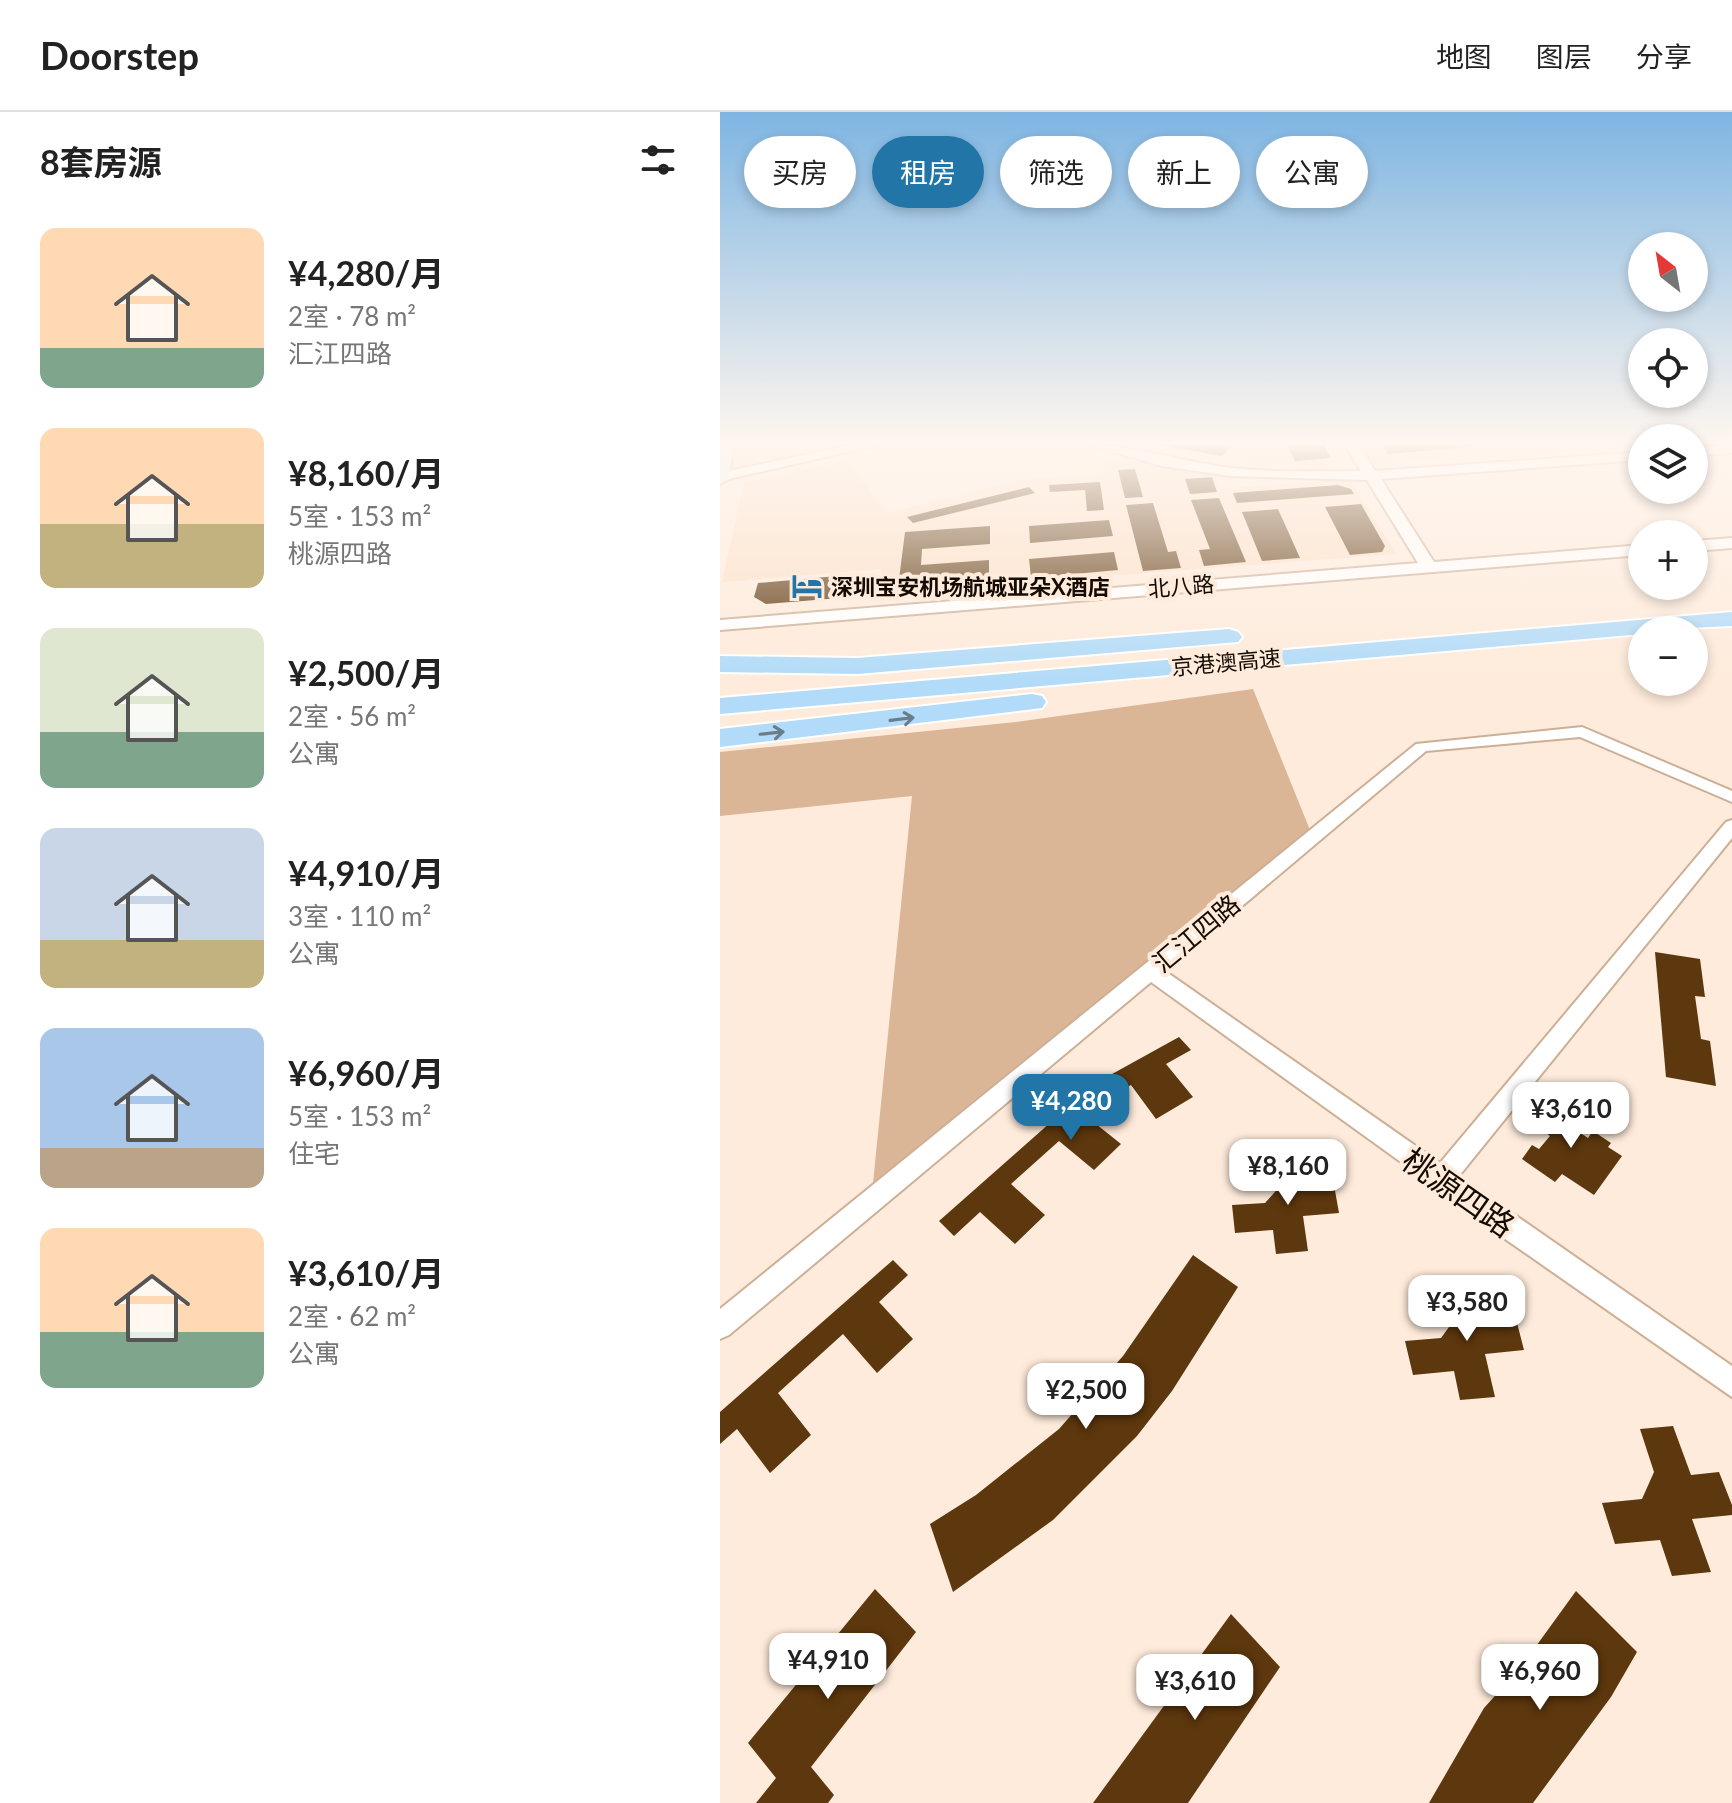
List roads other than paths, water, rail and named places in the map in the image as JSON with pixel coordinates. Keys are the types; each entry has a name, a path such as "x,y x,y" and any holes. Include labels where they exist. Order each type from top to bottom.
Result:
{"highway":[{"name":"京港澳高速","path":"720,688 1732,604"},
{"name":"京港澳高速","path":"720,706 1732,621"},
{"path":"1708,624 1732,621"},
{"path":"720,664 857,666 1298,632 1406,632"},
{"path":"720,738 824,728 1180,683 1628,635"}],"street":[{"path":"1402,524 1427,564"},
{"path":"1708,542 1732,540"},
{"name":"北八路","path":"720,617 1628,548"},
{"name":"北八路","path":"720,625 1427,564"},
{"name":"汇江四路","path":"720,1326 1422,747 1582,732 1732,797"},
{"path":"1441,1180 1732,826"},
{"name":"桃源四路","path":"1150,971 1441,1180 1732,1383"}],"place":[{"name":"深圳宝安机场航城亚朵X酒店","path":"807,586"}]}
